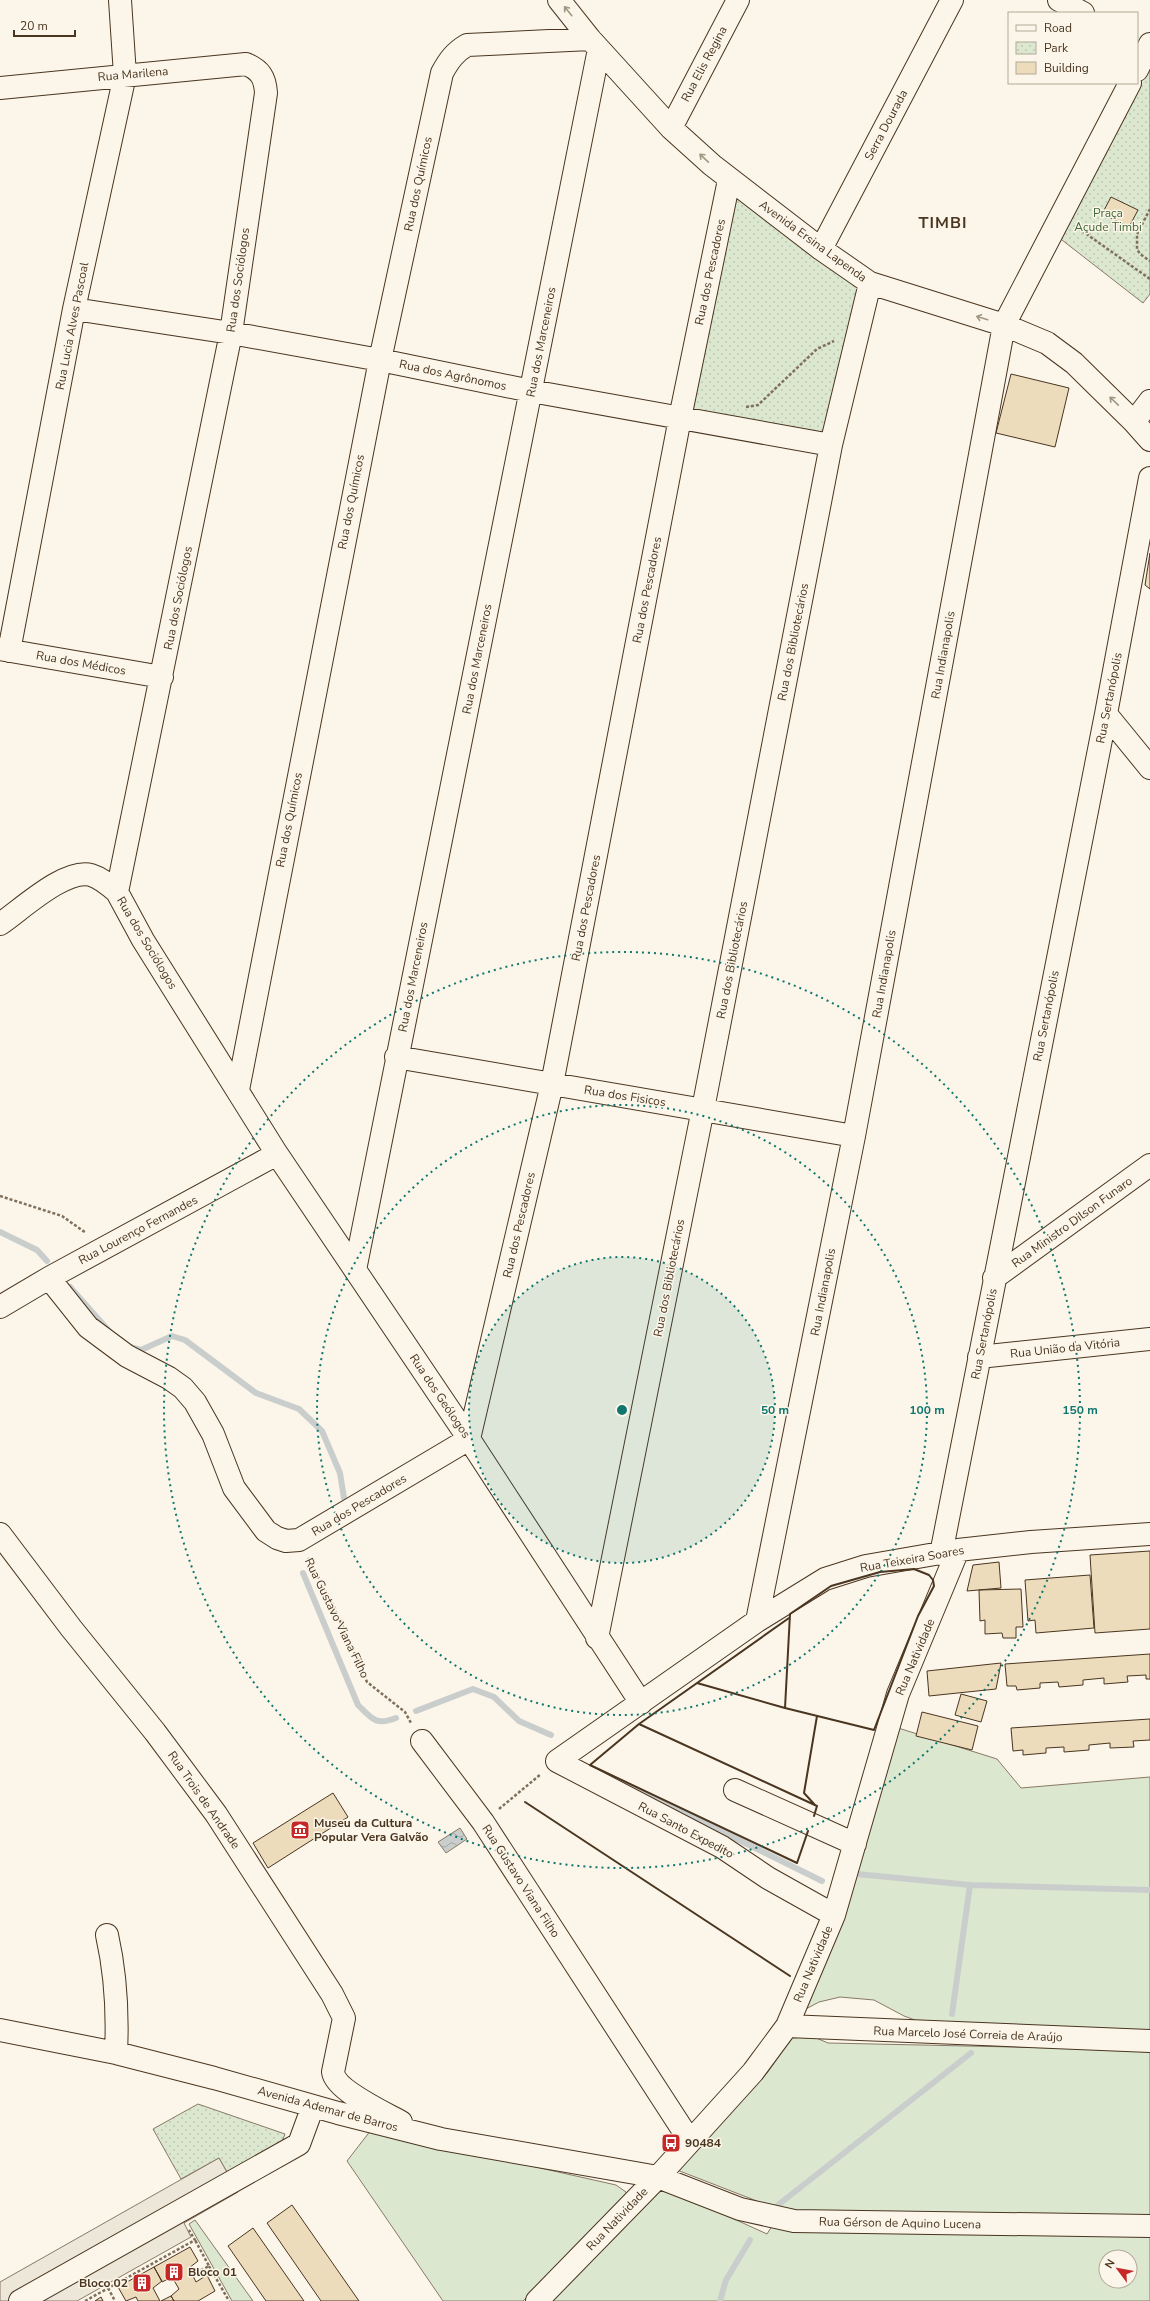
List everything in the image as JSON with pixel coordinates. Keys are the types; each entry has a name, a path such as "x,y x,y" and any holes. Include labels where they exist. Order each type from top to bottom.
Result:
{"street":[{"name":"Rua Lucia Alves Pascoal","path":"4,650 74,309 125,75 120,0"},
{"name":"Avenida Ersina Lapenda","path":"559,0 595,44 671,128 729,180 821,249 870,283 1004,325 1047,343 1074,363 1134,422 1150,440"},
{"name":"Rua Elis Regina","path":"671,128 738,0"},
{"name":"Serra Dourada","path":"821,249 952,0"},
{"path":"1059,0 1080,12"},
{"name":"Rua dos Químicos","path":"238,1090 380,360 442,73 449,60 457,51 467,45 595,44"},
{"name":"Rua dos Marceneiros","path":"355,1270 396,1057 531,391 595,44"},
{"path":"1138,67 1146,47"},
{"name":"Rua Marilena","path":"0,88 246,64 255,68 262,74"},
{"name":"Rua dos Sociólogos","path":"238,1090 143,940 117,892 231,333 266,93 265,82 262,74"},
{"name":"Rua Indianapolis","path":"757,1621 854,1136 1004,325 1129,84"},
{"name":"Rua dos Pescadores","path":"299,1540 469,1439 552,1084 680,418 729,180"},
{"name":"Rua dos Bibliotecários","path":"597,1638 703,1109 831,445 857,328 870,283"},
{"name":"Rua dos Agrônomos","path":"74,309 231,333 380,360 531,391 831,445"},
{"path":"1134,422 1150,401"},
{"name":"Rua Sertanópolis","path":"949,1552 979,1357 1106,714 1150,478"},
{"name":"Rua dos Médicos","path":"4,650 162,677"},
{"path":"1106,714 1150,768"},
{"path":"0,924 63,880 76,875 90,875 102,880 117,892"},
{"name":"Rua dos Fisicos","path":"396,1057 854,1136"},
{"name":"Rua dos Geólogos","path":"238,1090 277,1154 469,1439 597,1638 641,1703"},
{"name":"Rua Lourenço Fernandes","path":"0,1307 49,1278 277,1154"},
{"name":"Rua Ministro Dilson Funaro","path":"994,1278 1150,1165"},
{"path":"49,1278 88,1327 127,1356 183,1388 195,1402 213,1434 234,1488 266,1531 281,1540 299,1540"},
{"name":"Rua União da Vitória","path":"979,1357 1150,1339"},
{"name":"Rua Trois de Andrade","path":"0,1534 72,1628 155,1732 216,1814 332,1994 344,2018 333,2076 345,2089 421,2133"},
{"name":"Rua Teixeira Soares","path":"557,1761 757,1621 825,1579 866,1566 949,1552 1031,1542 1150,1534"},
{"name":"Rua Natividade","path":"537,2301 658,2177 753,2072 787,2026 834,1915 898,1694 949,1552"},
{"name":"Rua Gustavo Viana Filho","path":"422,1741 483,1822 690,2140"},
{"name":"Rua Santo Expedito","path":"557,1761 722,1847 768,1878 834,1915"},
{"path":"735,1790 855,1844"},
{"path":"107,1935 114,1966 118,2000 116,2052"},
{"name":"Rua Marcelo José Correia de Araújo","path":"787,2026 1150,2041"},
{"name":"Avenida Ademar de Barros","path":"0,2030 116,2052 338,2113 421,2133 658,2177"},
{"path":"338,2113 345,2089"},
{"path":"20,2301 299,2144 314,2106"},
{"name":"Rua Gérson de Aquino Lucena","path":"658,2177 740,2209 794,2221 1150,2226"}],"path":[{"path":"1150,209 1137,239 1140,254 1150,261"},
{"path":"1075,226 1150,279"},
{"path":"743,408 758,405 817,349 857,328"},
{"path":"0,1196 62,1216 106,1248"},
{"name":"Rua Gustavo Viana Filho","path":"299,1540 334,1607 366,1682 405,1712 422,1741"},
{"path":"483,1822 557,1761"},
{"path":"186,2224 229,2301"},
{"path":"85,2301 195,2240"},
{"path":"192,2275 209,2266"},
{"path":"108,2288 115,2301"}],"green space":[{"name":"Praça Açude Timbi","path":"1150,58 1150,294 1143,303 1053,233 1136,84 1138,84 1138,80"},
{"path":"729,180 870,283 831,445 680,418"},
{"path":"895,1727 997,1759 1021,1788 1150,1777 1150,2030 926,2024 904,2016 874,2000 840,1997 819,2002 802,2011 829,1956"},
{"path":"807,2034 828,2043 1150,2050 1150,2216 790,2212 762,2203 677,2170 767,2073 793,2036"},
{"path":"198,2104 285,2134 280,2147 228,2174 219,2158 181,2179 153,2129"},
{"path":"371,2130 616,2185 626,2192 627,2197 623,2204 523,2301 443,2301 347,2161"},
{"path":"663,2190 675,2192 767,2234 772,2226 1150,2236 1150,2301 552,2301 654,2195"},
{"path":"195,2220 253,2301 232,2301 189,2224"}],"shaded area":[{"path":"219,2158 238,2192 184,2223 191,2237 77,2301 0,2301 0,2282"}],"water":[{"path":"460,1828 467,1839 446,1853 438,1842"}],"building":[{"path":"1111,197 1138,210 1129,227 1102,214"},
{"path":"1011,374 1069,388 1055,447 996,433"},
{"path":"1150,553 1150,589 1145,585"},
{"path":"1150,1551 1150,1629 1095,1633 1090,1555"},
{"path":"999,1562 1001,1588 967,1591 973,1565"},
{"path":"1090,1575 1094,1628 1036,1633 1035,1620 1028,1621 1025,1580"},
{"path":"1021,1589 1023,1627 1016,1627 1016,1638 1003,1638 1002,1633 985,1634 985,1620 980,1621 979,1590"},
{"path":"1150,1654 1150,1679 1146,1679 1146,1675 1127,1676 1128,1682 1104,1684 1104,1678 1083,1680 1083,1685 1059,1687 1058,1682 1040,1683 1040,1688 1017,1690 1016,1686 1007,1686 1005,1664"},
{"path":"1001,1663 996,1689 929,1696 927,1671"},
{"path":"961,1694 987,1701 981,1722 955,1715"},
{"path":"922,1712 978,1726 972,1750 916,1736"},
{"path":"1150,1719 1150,1740 1133,1741 1134,1747 1110,1748 1110,1743 1089,1745 1089,1750 1064,1752 1064,1747 1046,1748 1046,1753 1023,1755 1023,1750 1013,1751 1011,1728"},
{"name":"Museu da Cultura Popular Vera Galvão","path":"333,1793 348,1817 268,1868 253,1843"},
{"path":"292,2205 359,2301 321,2301 267,2223"},
{"path":"253,2228 304,2301 266,2301 228,2246"},
{"name":"Bloco 01","path":"190,2247 198,2261 189,2268 196,2282 207,2275 215,2291 198,2301 174,2301 171,2296 179,2289 172,2277 162,2282 154,2267"},
{"name":"Bloco 02","path":"154,2267 162,2281 153,2288 160,2301 138,2301 136,2297 126,2301 118,2287"},
{"name":"Bloco 02","path":"171,2296 174,2301 161,2301"},
{"path":"101,2297 103,2301 95,2301"}],"waterway":[{"path":"0,1232 37,1250 47,1261"},
{"path":"70,1287 109,1331"},
{"path":"130,1347 141,1350 172,1336 185,1340 256,1393 299,1409 322,1431 340,1473 344,1498"},
{"path":"303,1573 358,1705 375,1720 384,1721 396,1718"},
{"path":"416,1711 473,1689 494,1697 519,1721 551,1735"},
{"path":"621,1782 822,1881"},
{"path":"857,1874 970,1885 1150,1890"},
{"path":"952,2014 970,1885"},
{"path":"778,2205 971,2053"},
{"path":"720,2301 726,2280 750,2240"}],"wall":[{"path":"914,1569 929,1575 933,1580 934,1586 918,1616 874,1730 785,1708 790,1614 831,1586 880,1572 914,1569"},
{"path":"789,1618 639,1724 590,1765 797,1863 808,1831"},
{"path":"697,1683 785,1708"},
{"path":"815,1805 804,1793 817,1716"},
{"path":"639,1724 817,1806"},
{"path":"525,1802 790,1976"},
{"path":"814,1816 817,1806"}],"place":[{"name":"Museu da Cultura Popular Vera Galvão","path":"300,1830"},
{"name":"90484","path":"671,2143"},
{"name":"Bloco 01","path":"174,2272"},
{"name":"Bloco 02","path":"142,2283"}],"district":[{"name":"TIMBI","path":"943,223"}]}
